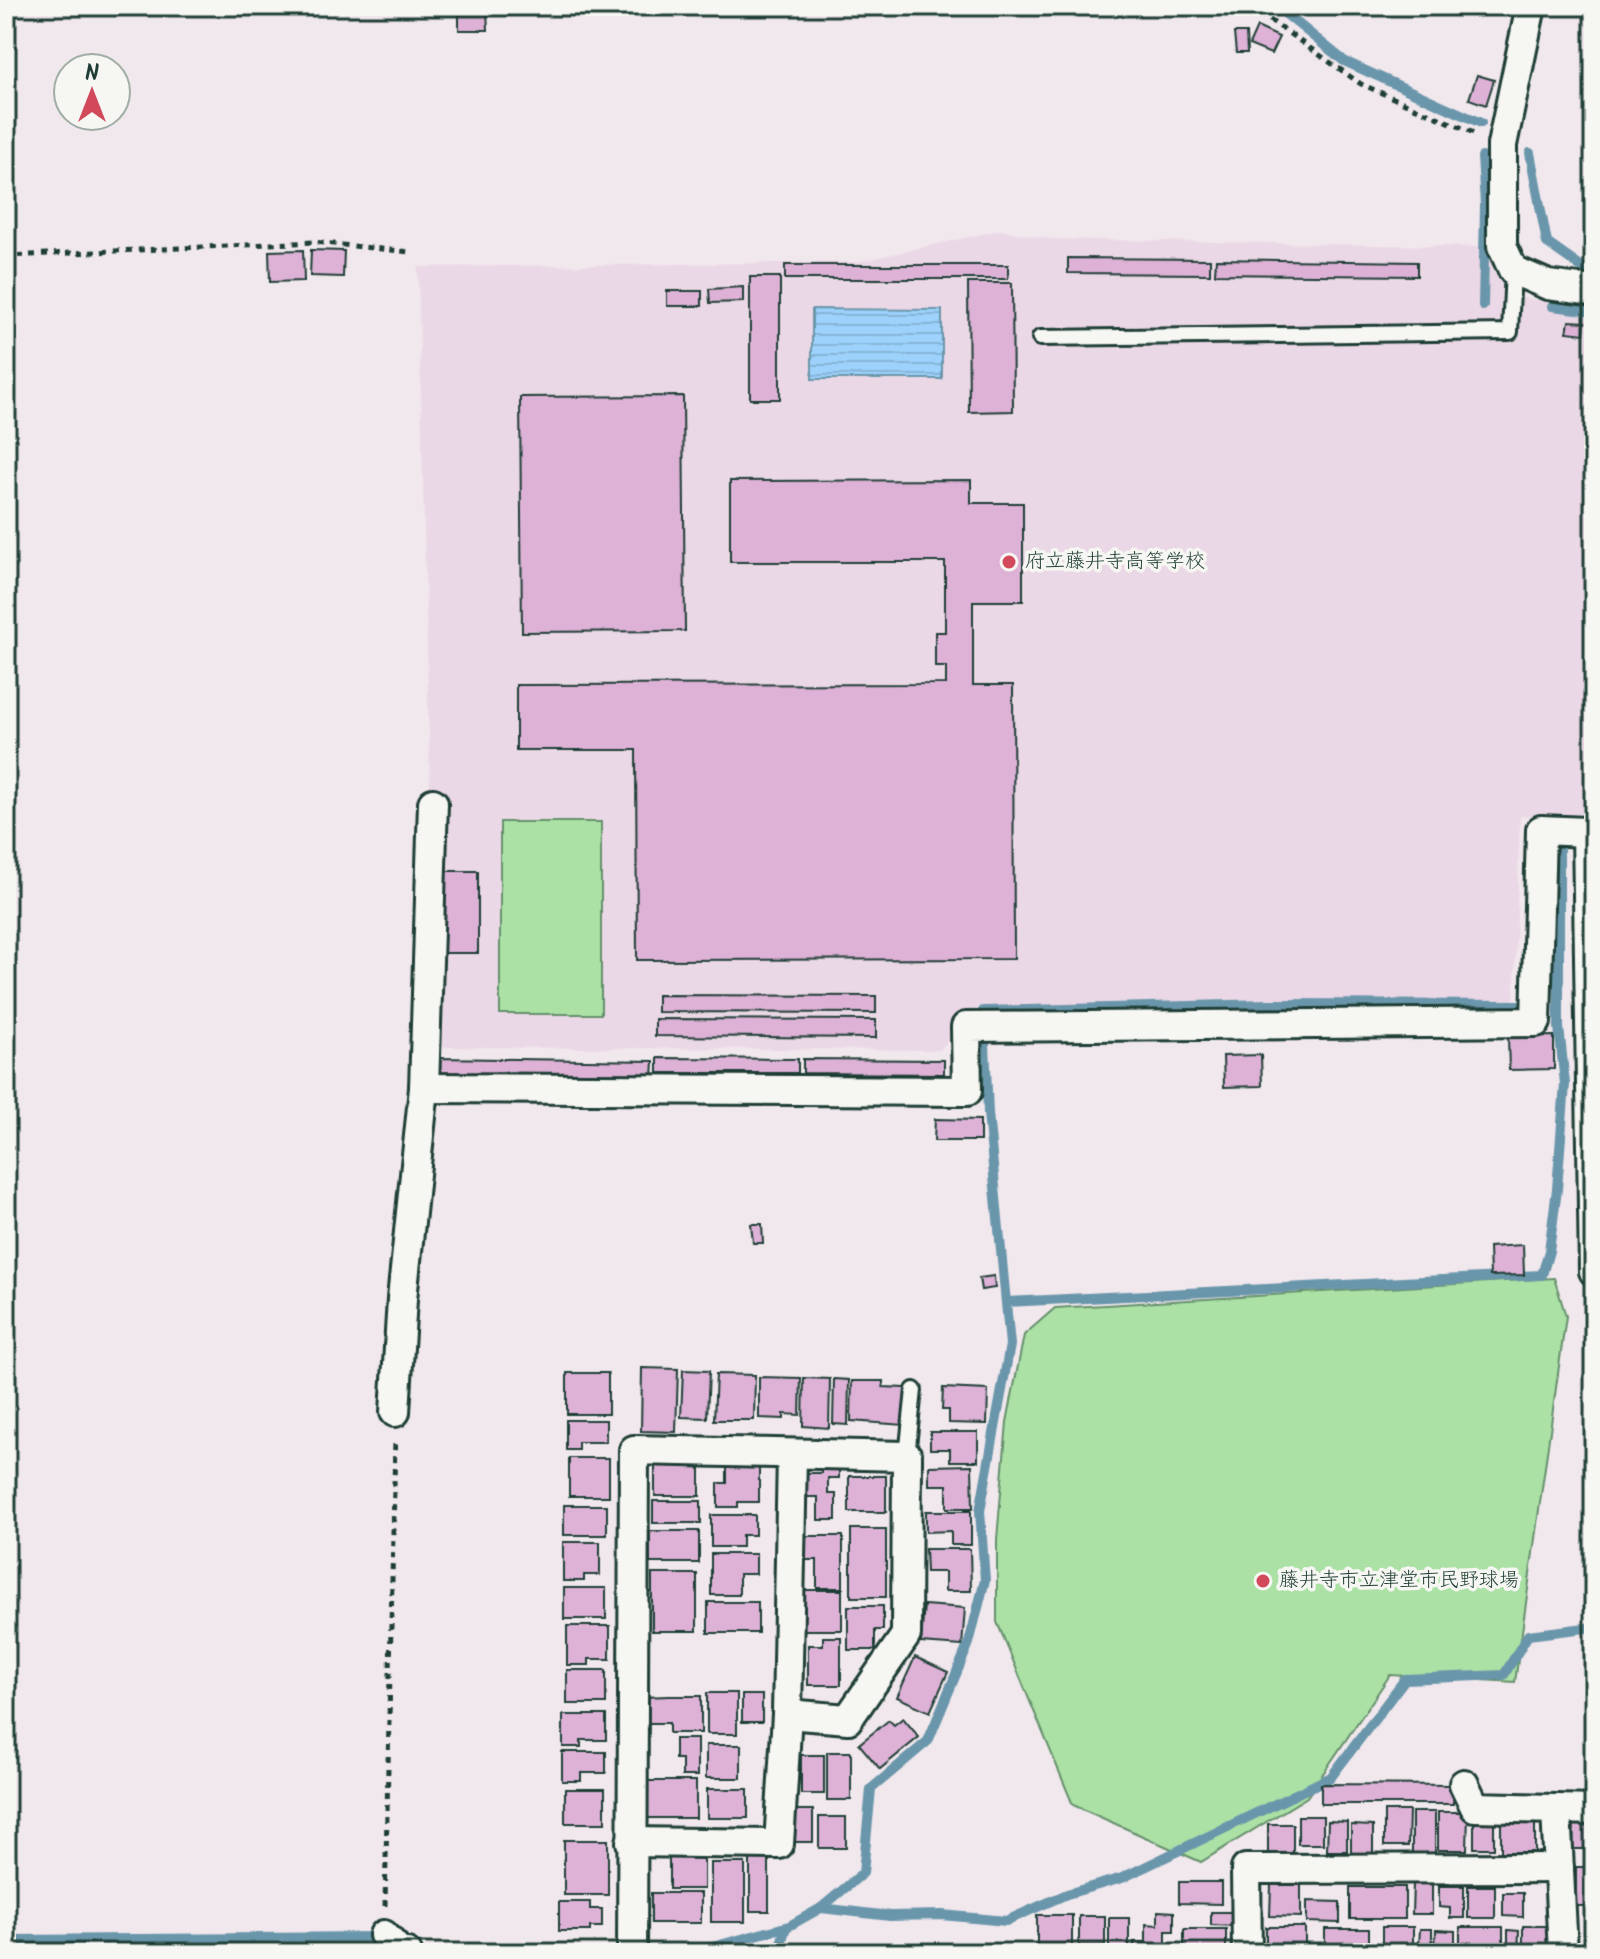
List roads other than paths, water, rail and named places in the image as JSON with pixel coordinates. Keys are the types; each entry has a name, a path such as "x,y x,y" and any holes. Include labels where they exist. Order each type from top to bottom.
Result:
{"street":[{"path":"1531,6 1502,145 1502,246 1513,270 1548,285 1594,291"},
{"path":"395,1412 402,1299 424,1088 433,803"},
{"path":"424,1088 967,1091 966,1027 1536,1022 1541,830 1590,832 1594,1271"},
{"path":"632,1953 634,1450 907,1456 906,1635 848,1719 787,1714"},
{"path":"631,1842 779,1844 787,1714 792,1454"},
{"path":"1464,1784 1475,1807 1594,1810"},
{"path":"1556,1809 1563,1953"},
{"path":"1247,1953 1246,1869 1559,1868"},
{"path":"395,1947 407,1953"}],"lane":[{"path":"1040,338 1510,332 1513,270"},
{"path":"907,1456 914,1390"}],"water":[{"path":"812,309 942,310 942,379 812,379"}],"waterway":[{"path":"1276,6 1344,61 1481,123"},
{"path":"1530,153 1547,243 1585,270 1594,271"},
{"path":"1482,157 1485,205 1483,306"},
{"path":"1552,306 1594,311"},
{"path":"1006,1302 1542,1275 1549,1251 1557,1189 1565,1084 1559,1027 1559,844"},
{"path":"983,1011 1270,1004 1523,1005"},
{"path":"821,1908 863,1873 871,1789 928,1741 969,1643 985,1580 980,1511 1010,1345 988,1113 985,1044"},
{"path":"709,1948 789,1926 821,1908 890,1916 942,1915 1006,1921 1067,1894 1122,1878 1331,1777 1405,1679 1504,1675 1528,1635 1594,1627"},
{"path":"778,1953 786,1927"},
{"path":"6,1940 377,1937"}],"place":[{"name":"府立藤井寺高等学校","path":"1009,562"},
{"name":"藤井寺市立津堂市民野球場","path":"1263,1581"}]}
